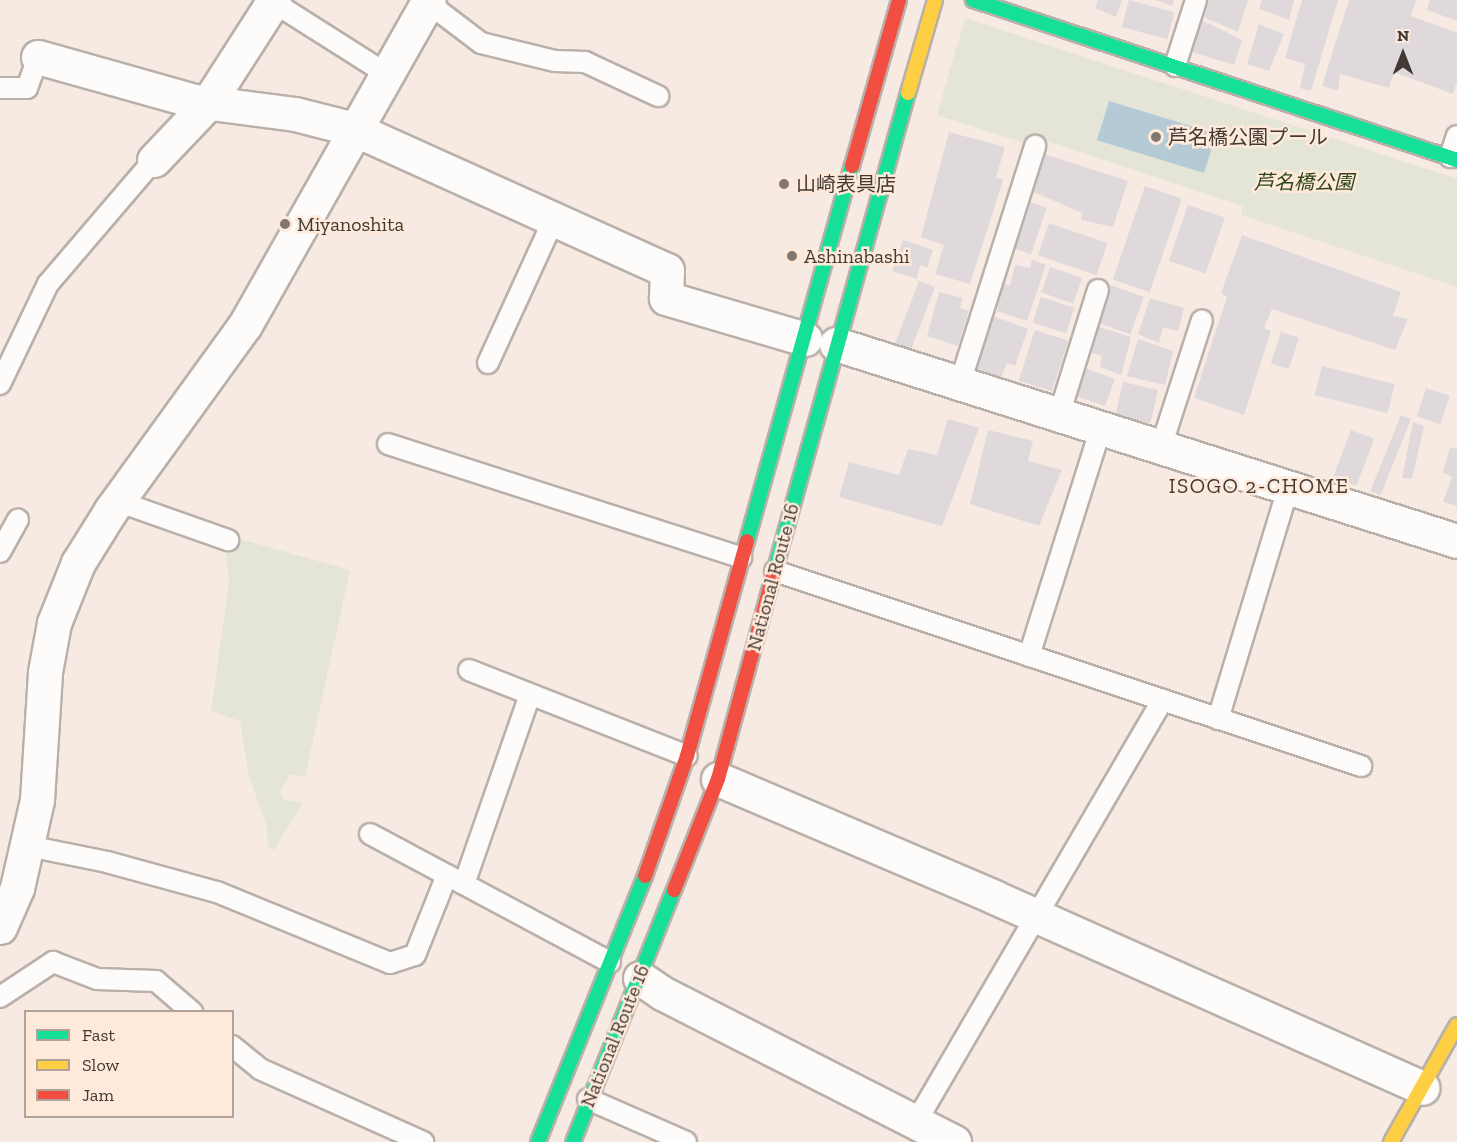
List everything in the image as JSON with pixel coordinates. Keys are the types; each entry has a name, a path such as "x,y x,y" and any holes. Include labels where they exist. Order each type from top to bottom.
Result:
{"main road":[{"name":"National Route 16","path":"573,1142 588,1099 640,978 718,779 775,572 820,341 899,0"},
{"name":"National Route 16","path":"538,1142 650,864 687,756 741,556 820,341 935,0"},
{"path":"973,0 1453,159"},
{"path":"1391,1142 1457,1025"}],"street":[{"path":"153,160 208,103 272,1"},
{"path":"0,927 17,888 37,800 45,672 54,623 78,563 117,501 245,325 428,1"},
{"path":"38,57 208,103 295,114 354,129 667,270 666,298 960,383 1457,542"},
{"path":"718,779 1035,916 1422,1088"},
{"path":"640,978 662,993 954,1142"}],"lane":[{"path":"1174,66 1196,0"},
{"path":"272,1 385,74"},
{"path":"428,1 481,43 555,61 585,62 658,96"},
{"path":"0,88 27,88 38,57"},
{"path":"1453,159 1457,136"},
{"path":"960,383 1035,146"},
{"path":"0,384 48,284 153,160"},
{"path":"488,363 554,219"},
{"path":"1059,415 1098,290"},
{"path":"1161,447 1202,320"},
{"path":"1029,656 1101,429"},
{"path":"388,444 741,556"},
{"path":"1218,719 1288,488"},
{"path":"117,501 228,540"},
{"path":"0,552 18,520"},
{"path":"775,572 1361,766"},
{"path":"470,670 687,756"},
{"path":"28,846 107,862 217,892 390,963 415,955 456,879 530,695"},
{"path":"916,1122 1163,700"},
{"path":"370,834 610,962"},
{"path":"0,997 53,962 98,980 156,981 191,1010"},
{"path":"234,1048 260,1069 423,1142"},
{"path":"588,1099 686,1142"}],"green space":[{"name":"芦名橋公園","path":"965,18 1457,179 1457,287 1241,215 1242,206 1047,141 1043,149 937,115"},
{"path":"236,538 350,570 305,777 291,774 280,792 283,799 303,803 274,850 268,846 267,828 249,776 240,721 211,711 229,582 225,547 232,549"}],"water":[{"name":"芦名橋公園プール","path":"1109,101 1216,134 1204,173 1097,140"}],"building":[{"path":"1098,0 1122,0 1116,17 1095,8"},
{"path":"1129,0 1174,12 1167,39 1122,27"},
{"path":"1156,0 1174,0 1172,6"},
{"path":"1209,0 1248,0 1238,32 1204,17"},
{"path":"1262,0 1294,0 1289,20 1259,9"},
{"path":"1302,0 1338,0 1311,91 1300,88 1305,64 1285,58"},
{"path":"1349,0 1416,0 1411,16 1457,33 1457,81 1453,94 1394,72 1389,88 1340,74 1338,91 1322,86"},
{"path":"1430,0 1457,0 1457,21 1427,10"},
{"path":"1199,19 1242,40 1234,65 1188,51"},
{"path":"1259,24 1284,34 1269,71 1247,64"},
{"path":"949,132 1005,147 996,177 1003,180 970,284 935,274 944,245 921,237"},
{"path":"1044,154 1128,181 1113,227 1081,220 1082,213 1029,190"},
{"path":"1145,186 1182,199 1150,292 1113,280"},
{"path":"1027,201 1047,208 1031,254 1011,247"},
{"path":"1188,205 1225,218 1206,273 1169,261"},
{"path":"1049,223 1108,243 1097,275 1038,255"},
{"path":"1242,235 1401,292 1393,316 1408,319 1395,350 1272,309 1264,328 1271,331 1244,415 1194,398 1227,297 1221,293"},
{"path":"903,240 933,250 927,268 920,265 917,279 892,271"},
{"path":"1032,259 1046,265 1027,321 997,311 1003,283 1010,286 1015,265 1030,268"},
{"path":"1050,267 1082,278 1073,304 1041,293"},
{"path":"919,281 935,287 909,355 893,349"},
{"path":"1111,285 1144,297 1130,335 1097,323"},
{"path":"939,292 963,298 960,308 969,311 958,346 927,336"},
{"path":"1041,297 1074,308 1066,333 1033,323"},
{"path":"1150,298 1184,308 1178,331 1163,327 1159,343 1138,334"},
{"path":"993,316 1028,329 1015,366 1007,363 1001,378 976,371"},
{"path":"1096,326 1131,337 1121,375 1100,367 1102,356 1088,352"},
{"path":"1035,330 1068,341 1052,391 1019,380"},
{"path":"1281,332 1299,338 1289,369 1271,363"},
{"path":"1138,339 1173,351 1165,385 1127,376"},
{"path":"1322,366 1395,384 1388,413 1315,395"},
{"path":"1082,367 1115,379 1105,406 1072,394"},
{"path":"1123,382 1158,390 1150,423 1115,415"},
{"path":"1426,388 1450,396 1441,424 1417,417"},
{"path":"1401,415 1411,419 1380,495 1370,491"},
{"path":"948,419 979,428 942,526 839,497 849,462 899,475 908,449 937,455"},
{"path":"1413,422 1424,426 1412,479 1402,478"},
{"path":"988,430 1033,441 1028,461 1062,470 1039,526 970,504"},
{"path":"1351,430 1374,439 1356,486 1333,477"},
{"path":"1450,447 1457,449 1457,506 1443,502 1452,477 1443,472"}],"traffic: fast":[{"path":"973,0 1457,160"},
{"path":"775,569 908,93"},
{"path":"747,541 852,166"},
{"path":"538,1142 645,876"},
{"path":"573,1142 674,890"}],"traffic: slow":[{"path":"908,93 935,0"},
{"path":"1391,1142 1457,1025"}],"traffic: jam":[{"path":"852,166 899,0"},
{"path":"645,876 687,756 747,541"},
{"path":"674,890 718,779 775,569"}],"place":[{"name":"芦名橋公園プール","path":"1156,137"},
{"name":"山崎表具店","path":"784,184"},
{"name":"Miyanoshita","path":"285,224"},
{"name":"Ashinabashi","path":"792,256"}],"district":[{"name":"ISOGO 2-CHOME","path":"1259,486"}]}
